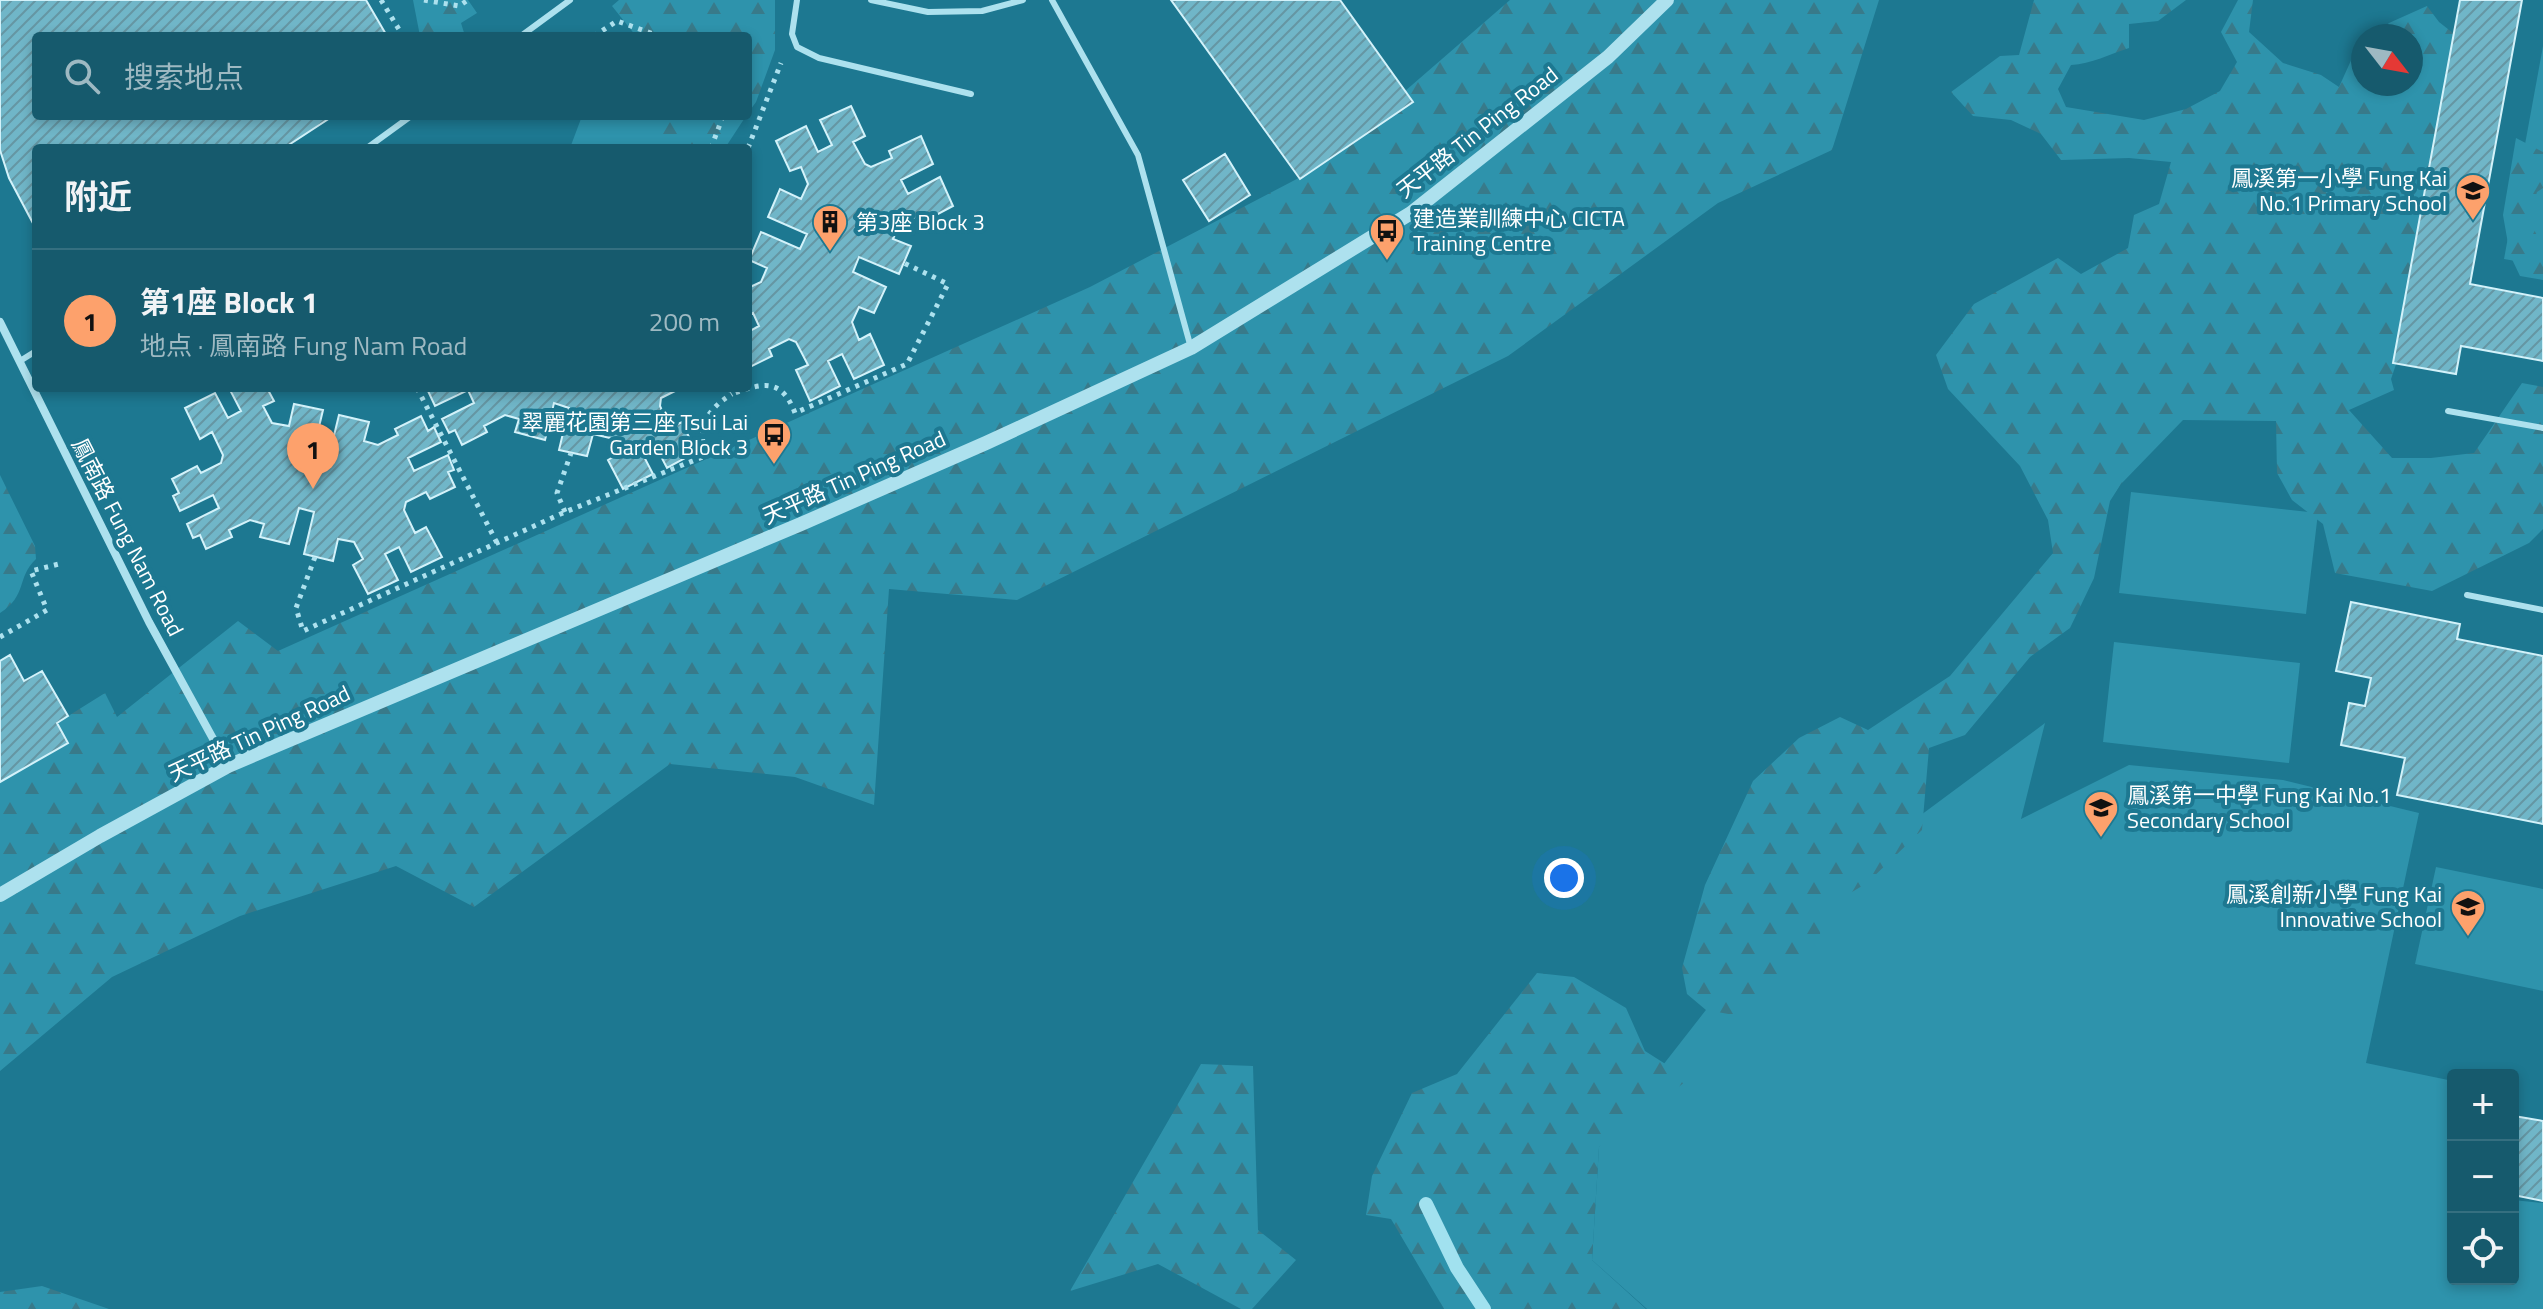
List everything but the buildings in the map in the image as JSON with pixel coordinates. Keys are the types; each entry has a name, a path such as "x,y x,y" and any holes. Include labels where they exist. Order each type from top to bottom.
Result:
{"street":[{"name":"天平路 Tin Ping Road","path":"0,895 228,766 801,524 1000,437 1191,348 1411,213 1608,57 1667,0"},
{"name":"鳳南路 Fung Nam Road","path":"0,322 32,385"},
{"name":"鳳南路 Fung Nam Road","path":"35,392 149,622 228,766"}],"lane":[{"path":"526,32 570,0"},
{"path":"797,0 792,34 797,47 819,58 971,94"},
{"path":"871,0 928,12 982,11 1023,0"},
{"path":"1052,0 1138,155 1191,348"},
{"path":"372,144 406,120"},
{"path":"20,361 32,354"},
{"path":"2448,411 2543,428"},
{"path":"2467,595 2543,610"}],"path":[{"path":"381,0 401,32"},
{"path":"424,0 459,6 468,0"},
{"path":"600,32 617,21 648,32"},
{"path":"750,144 792,34"},
{"path":"712,144 722,120"},
{"path":"752,387 773,387 788,396 795,413 907,364 948,284 904,263"},
{"path":"419,392 497,543"},
{"path":"315,557 296,608 303,631 565,512 705,456 703,423 716,403 730,392"},
{"path":"565,512 557,493 571,453"},
{"path":"0,637 47,610 31,571 59,564"}],"green space":[{"path":"413,0 468,0 477,13 461,23 464,32 419,32"},
{"path":"619,0 775,0 775,50 756,102 752,108 752,32 633,32 612,6"},
{"path":"1510,0 1879,0 1832,150 1718,203 1508,356 1017,600 889,589 874,805 795,777 670,764 474,907 396,866 240,916 112,977 0,1071 0,782 68,744 57,723 105,693 117,717 238,621 278,651 1090,287 1314,170"},
{"path":"2034,0 2186,0 2158,21 2129,24 2129,48 2071,65 2058,89 2066,107 2144,120 2186,109 2220,91 2237,62 2221,32 2238,0 2253,0 2249,32 2283,63 2321,75 2339,87 2351,60 2351,96 2423,96 2423,24 2388,24 2427,6 2439,22 2458,37 2441,129 2419,218 2421,260 2409,326 2391,379 2394,390 2349,410 2392,458 2474,453 2522,383 2543,387 2543,529 2529,543 2432,591 2335,573 2323,524 2292,500 2277,473 2276,421 2183,420 2121,484 2110,501 2094,578 2070,628 2030,657 1965,735 1929,748 1922,830 1867,883 1827,907 1814,957 1734,1015 1706,1010 1687,994 1682,968 1705,885 1753,781 1799,738 1840,717 1868,730 1950,676 2053,553 2048,520 2020,466 1948,389 1936,355 1974,304 2058,258 2081,274 2128,248 2134,215 2159,204 2171,162 2129,158 2061,160 2041,134 2011,120 1973,116 1951,92 2000,56 2019,55"},
{"path":"2543,46 2543,266 2504,259"},
{"path":"580,120 696,120 688,144 572,144"},
{"path":"662,120 743,120 728,144 655,144"},
{"path":"2516,138 2543,152 2543,188 2537,192 2529,220 2543,243 2543,280 2520,276 2510,255 2503,215"},
{"path":"0,475 35,546 36,559 26,573 15,600 0,613"},
{"path":"2131,492 2318,513 2306,614 2119,593"},
{"path":"2114,642 2300,663 2289,763 2103,742"},
{"name":"鳳溪第一中學 Fung Kai No.1 Secondary School","path":"2045,723 2021,819 2129,765 2283,780 2419,813 2366,1063 2447,1080 2447,1285 2519,1285 2519,1201 2543,1203 2543,1309 1647,1309 1592,1260 1599,1147 1766,933"},
{"path":"2436,867 2543,889 2543,991 2415,964"},
{"path":"1537,973 1574,977 1626,1008 1645,1051 1689,1079 1599,1147 1592,1260 1646,1309 1444,1309 1391,1219 1366,1215 1372,1176 1412,1093 1457,1074"},
{"path":"1201,1064 1253,1066 1258,1230 1296,1260 1252,1309 1241,1309 1158,1264 1070,1291"},
{"path":"42,1286 109,1309 0,1309 0,1292"}],"waterway":[{"path":"1426,1204 1457,1268 1484,1309"}],"place":[{"name":"鳳溪第一小學 Fung Kai No.1 Primary School","path":"2473,222"},
{"name":"第3座 Block 3","path":"830,253"},
{"name":"建造業訓練中心 CICTA Training Centre","path":"1387,262"},
{"name":"翠麗花園第三座 Tsui Lai Garden Block 3","path":"774,466"},
{"name":"第1座 Block 1","path":"313,489"},
{"name":"鳳溪第一中學 Fung Kai No.1 Secondary School","path":"2101,839"},
{"name":"鳳溪創新小學 Fung Kai Innovative School","path":"2468,938"}]}
